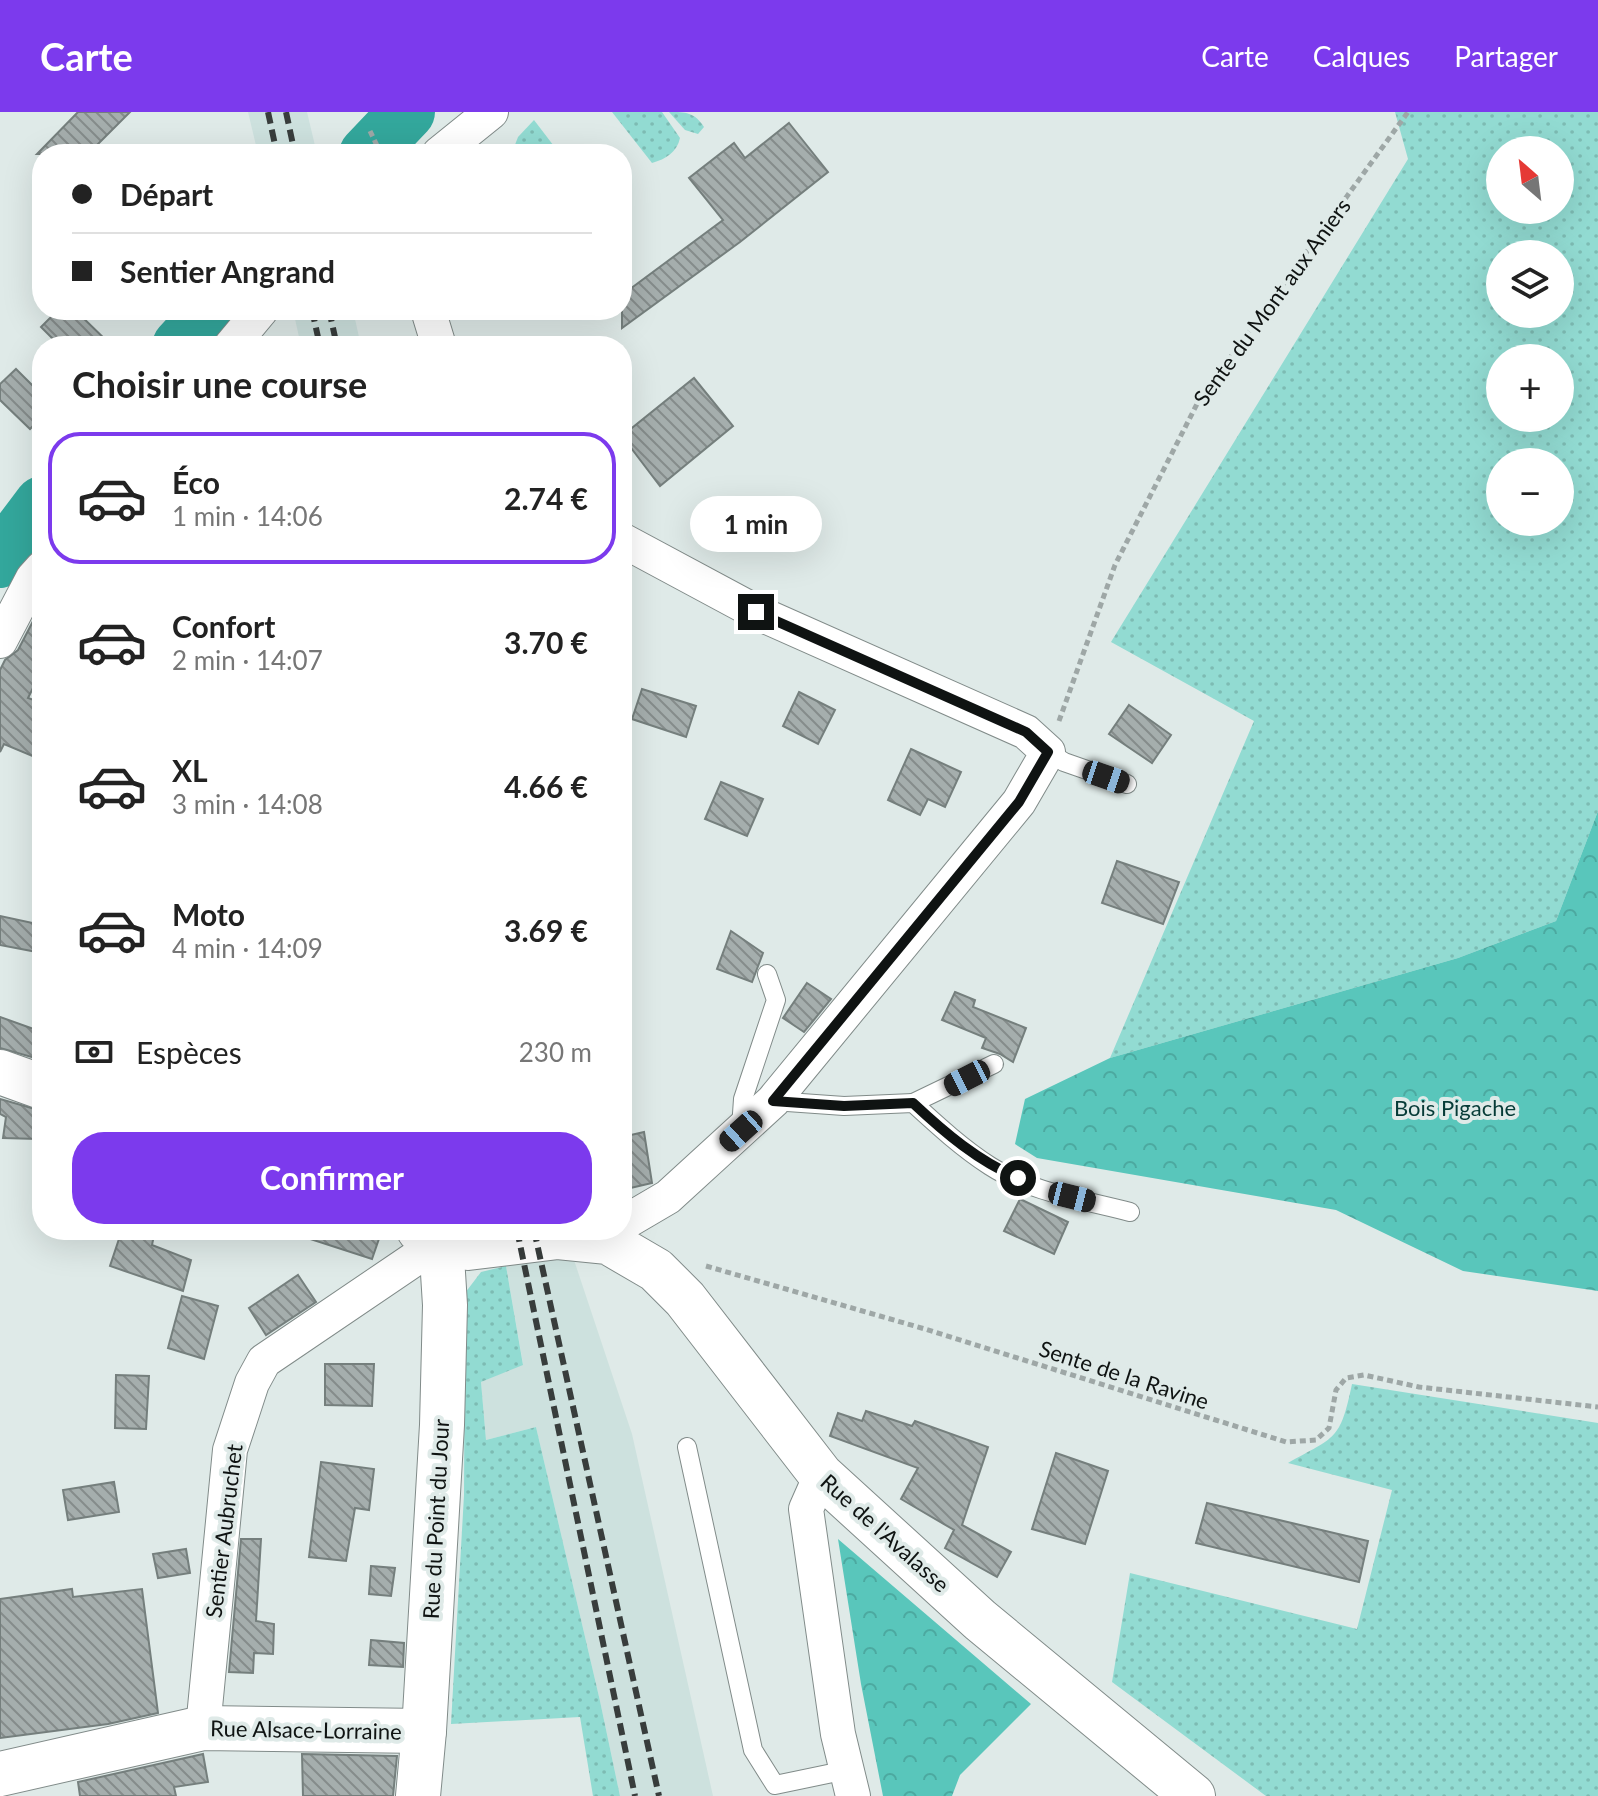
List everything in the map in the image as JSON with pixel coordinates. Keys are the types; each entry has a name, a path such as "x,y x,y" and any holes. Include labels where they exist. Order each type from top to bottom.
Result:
{"main road":[{"path":"0,1072 32,1083"},
{"name":"Rue du Point du Jour","path":"418,1796 442,1410 445,1305 431,1240"},
{"path":"443,1240 468,1248 533,1240"},
{"name":"Rue de l'Avalasse","path":"631,1240 685,1299 821,1475 980,1620 1193,1796"},
{"name":"Rue Alsace-Lorraine","path":"0,1774 203,1728 424,1731"}],"street":[{"path":"451,144 491,112"},
{"path":"239,336 253,320"},
{"path":"632,545 756,612 1026,732 1048,752 1019,802 773,1101 668,1197 632,1218"},
{"path":"0,641 32,580"},
{"name":"Sentier Aubruchet","path":"203,1728 230,1450 252,1383 264,1361 425,1240"},
{"path":"821,1475 806,1509 838,1734 850,1783"}],"lane":[{"path":"1048,752 1064,762 1127,784"},
{"path":"741,1131 743,1099 776,1000 767,974"},
{"path":"773,1101 844,1106 913,1103 994,1064"},
{"path":"913,1103 942,1130 992,1167 1044,1189 1130,1212"},
{"path":"687,1447 753,1750 775,1785 850,1783"}],"path":[{"name":"Sente du Mont aux Aniers","path":"1048,752 1115,565 1198,402 1408,112"},
{"path":"370,131 376,144"},
{"name":"Sente de la Ravine","path":"698,1264 940,1334 1286,1442 1316,1440 1329,1428 1336,1390 1346,1378 1364,1375 1419,1387 1598,1407"}],"shaded area":[{"path":"248,112 307,112 315,144 256,144"},
{"path":"612,112 662,112 680,138 674,151 652,163"},
{"path":"669,112 689,114 704,127 698,134 685,130"},
{"path":"1395,112 1598,112 1598,811 1556,921 1458,958 1110,1058 1254,721 1111,642 1408,159"},
{"path":"534,120 552,144 515,144"},
{"path":"295,320 355,320 359,336 299,336"},
{"path":"572,1254 632,1434 713,1796 620,1796 536,1427 486,1440 481,1382 523,1364 506,1266"},
{"path":"506,1266 523,1365 481,1382 486,1440 536,1427 620,1796 593,1796 580,1717 451,1724 464,1495 465,1293 481,1272"},
{"path":"1352,1384 1598,1423 1598,1796 1266,1796 1112,1682 1130,1573 1357,1629 1392,1490 1288,1463 1334,1435 1344,1417"}],"green space":[{"name":"Bois Pigache","path":"1598,811 1598,1291 1463,1271 1336,1210 1037,1158 1015,1144 1025,1099 1110,1058 1458,958 1556,921"},
{"path":"838,1539 1031,1704 960,1775 952,1796 883,1796"}],"building":[{"path":"78,112 130,112 98,144 47,144"},
{"path":"789,123 828,172 740,242 622,328 622,320 632,320 632,288 723,220 689,178 734,143 745,158"},
{"path":"48,320 85,320 102,336 50,336 41,327"},
{"path":"16,369 32,385 30,429 0,400 0,384"},
{"path":"694,378 733,426 660,486 632,449 632,428"},
{"path":"32,623 32,690 28,698 32,699 32,756 4,744 0,752 0,670 5,660 18,650"},
{"path":"642,689 696,706 686,737 632,719"},
{"path":"799,692 835,710 818,744 783,726"},
{"path":"1129,705 1171,735 1152,763 1109,734"},
{"path":"911,749 961,772 945,807 928,799 920,815 888,800"},
{"path":"721,782 763,799 747,836 705,819"},
{"path":"1117,861 1179,882 1163,924 1102,903"},
{"path":"0,916 32,923 32,951 0,945"},
{"path":"731,931 763,953 752,982 717,969"},
{"path":"807,983 831,999 804,1032 783,1018"},
{"path":"955,992 975,1000 973,1007 1026,1028 1013,1062 982,1048 986,1038 942,1020"},
{"path":"0,1017 32,1028 32,1057 0,1048"},
{"path":"0,1099 32,1108 32,1139 3,1138 6,1117 0,1114"},
{"path":"644,1132 652,1183 632,1188 632,1135"},
{"path":"1020,1199 1068,1222 1054,1254 1004,1231"},
{"path":"119,1240 153,1240 152,1245 191,1260 183,1291 110,1266"},
{"path":"313,1240 379,1240 372,1259"},
{"path":"298,1275 316,1302 266,1335 249,1308"},
{"path":"182,1296 218,1306 204,1359 168,1348"},
{"path":"325,1364 374,1364 372,1406 325,1405"},
{"path":"116,1375 149,1376 146,1429 115,1428"},
{"path":"866,1411 912,1426 915,1421 988,1447 962,1525 1011,1552 997,1577 945,1548 954,1530 901,1499 918,1468 830,1436 838,1413 862,1421"},
{"path":"1056,1453 1108,1471 1085,1544 1032,1529"},
{"path":"321,1462 374,1469 369,1510 355,1508 346,1561 309,1557"},
{"path":"114,1482 119,1512 68,1520 63,1490"},
{"path":"1207,1503 1368,1541 1359,1582 1196,1543"},
{"path":"241,1539 261,1539 256,1621 274,1624 273,1654 254,1653 253,1673 229,1672"},
{"path":"186,1549 190,1573 158,1578 153,1554"},
{"path":"371,1566 395,1568 391,1596 369,1594"},
{"path":"72,1589 73,1597 142,1589 158,1713 108,1724 0,1738 0,1599"},
{"path":"371,1640 404,1643 403,1667 369,1665"},
{"path":"203,1754 208,1782 174,1787 176,1796 80,1796 78,1782"},
{"path":"302,1754 397,1756 393,1796 303,1796"}],"waterway":[{"path":"377,144 407,112"},
{"path":"189,336 204,320"},
{"path":"0,560 32,517"}],"railway":[{"path":"268,112 275,144"},
{"path":"286,112 293,144"},
{"path":"314,320 318,336"},
{"path":"331,320 335,336"},
{"path":"519,1240 635,1796"},
{"path":"536,1240 659,1796"}],"route":[{"path":"756,612 1026,732 1048,752 1019,802 773,1101 844,1106 913,1103 942,1130 992,1167 1018,1178"}]}
